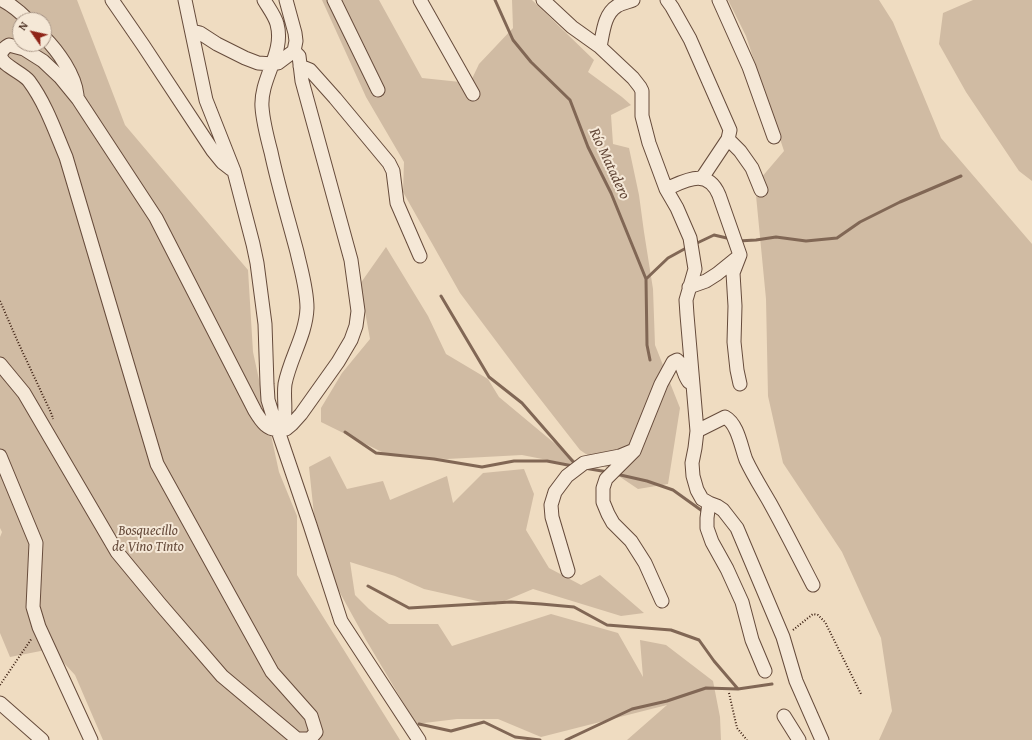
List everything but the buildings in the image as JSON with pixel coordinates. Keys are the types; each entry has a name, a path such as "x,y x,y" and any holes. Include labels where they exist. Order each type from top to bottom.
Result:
{"street":[{"path":"2,0 18,12"},
{"path":"112,0 213,151 228,168 234,171"},
{"path":"185,0 206,100 234,171 257,263 265,324 268,400 279,429 341,621 419,740"},
{"path":"264,0 277,23 278,41 273,64 263,92 262,105 277,178 303,277 307,309 303,331 285,384 284,424 279,429"},
{"path":"192,31 200,33 217,44 251,61 258,63 278,63 294,51 296,41 286,0"},
{"path":"334,0 378,90"},
{"path":"420,0 472,94"},
{"path":"543,0 572,27 600,47 633,78 642,91 642,116 649,143 666,189 677,208 690,238 695,269 686,300 697,431 696,448 692,463 693,476 697,490 702,499 723,510 737,528 783,637 796,681 822,740"},
{"path":"600,47 607,16 616,6 633,0"},
{"path":"667,0 690,39 730,130 728,139 702,178"},
{"path":"719,0 749,67 774,137"},
{"path":"0,364 24,393 117,552 222,676 297,739 310,739 316,732 311,716 272,672 158,464 66,156 46,108 28,80 1,58 3,50 9,45 24,49 43,61 60,77 78,99 156,218 254,411 260,420 274,430 286,429 292,424 301,414 338,362 351,340 356,326 358,311 351,260 302,81 298,56 294,51"},
{"path":"52,46 69,71 76,86 78,99"},
{"path":"300,66 310,70 389,163 393,171 397,202 420,256"},
{"path":"728,139 740,151 752,168 761,190"},
{"path":"666,189 691,178 702,178 716,188 740,255 733,273 735,306 734,342 740,384"},
{"path":"689,287 706,281 740,255"},
{"path":"662,601 645,563 631,541 613,523 608,514 604,502 603,488 606,479 635,450 661,384 673,362 677,360 680,363 686,378 692,383"},
{"path":"697,431 725,417 731,422 755,477 770,502 813,585"},
{"path":"568,571 552,517 551,505 556,492 567,476 584,463 620,456 635,450"},
{"path":"0,456 36,543 33,607 39,627 91,740"},
{"path":"709,503 706,528 742,602 752,640 765,671"},
{"path":"0,703 42,740"},
{"path":"784,716 799,740"}],"path":[{"path":"0,301 52,415 53,421 51,428 46,432"},
{"path":"783,637 813,614 818,615 825,622 861,694"},
{"path":"0,685 39,627"},
{"path":"729,693 737,728 747,740"}],"green space":[{"name":"Bosquecillo de Vino Tinto","path":"0,0 77,0 125,125 248,270 253,352 279,472 297,516 297,575 400,740 103,740 75,675 51,649 10,657 0,633 0,537 2,532 0,528"},
{"path":"322,0 379,0 422,78 470,83 479,64 513,28 512,0 532,0 594,60 588,72 631,105 611,115 613,144 629,148 639,195 653,289 655,345 680,408 668,484 638,489 580,450 460,293 403,192 404,162 366,97"},
{"path":"728,0 879,0 893,22 941,138 1032,244 1032,740 879,740 892,711 881,638 842,552 783,463 768,396 766,299 755,185 784,151 746,36"},
{"path":"973,0 1032,0 1032,181 1019,171 966,92 939,44 943,13"},
{"path":"386,247 428,316 446,354 488,379 499,397 583,467 522,455 447,459 390,456 321,422 321,408 342,373 370,339 360,284"},
{"path":"330,456 347,489 383,481 390,500 447,476 453,503 483,473 524,469 534,494 526,530 549,568 581,585 600,575 644,613 621,616 533,589 495,605 424,589 395,576 350,562 355,595 369,609 389,624 438,624 452,646 551,614 618,633 643,677 640,640 666,645 713,681 720,717 721,740 627,740 667,705 541,737 498,719 457,719 416,724 366,640 318,553 309,467"}],"waterway":[{"name":"Río Matadero","path":"495,0 513,40 531,62 570,100 588,147 611,193 646,279 647,345 650,360"},
{"path":"738,241 776,237 806,241 837,238 860,222 900,202 961,176"},
{"path":"695,244 714,235 731,239"},
{"path":"646,279 668,258 688,247"},
{"path":"441,296 489,377 522,403 576,465"},
{"path":"345,432 376,453 434,459 482,467 514,461 547,461 573,466"},
{"path":"584,468 608,472"},
{"path":"616,474 647,481 673,490 705,513"},
{"path":"368,586 409,608 511,602 541,604 574,607 607,625 671,630 699,640 714,661 738,689"},
{"path":"566,740 632,709 667,701 706,688 738,689 772,684"},
{"path":"419,724 451,731 484,722 515,737 540,740"}]}
